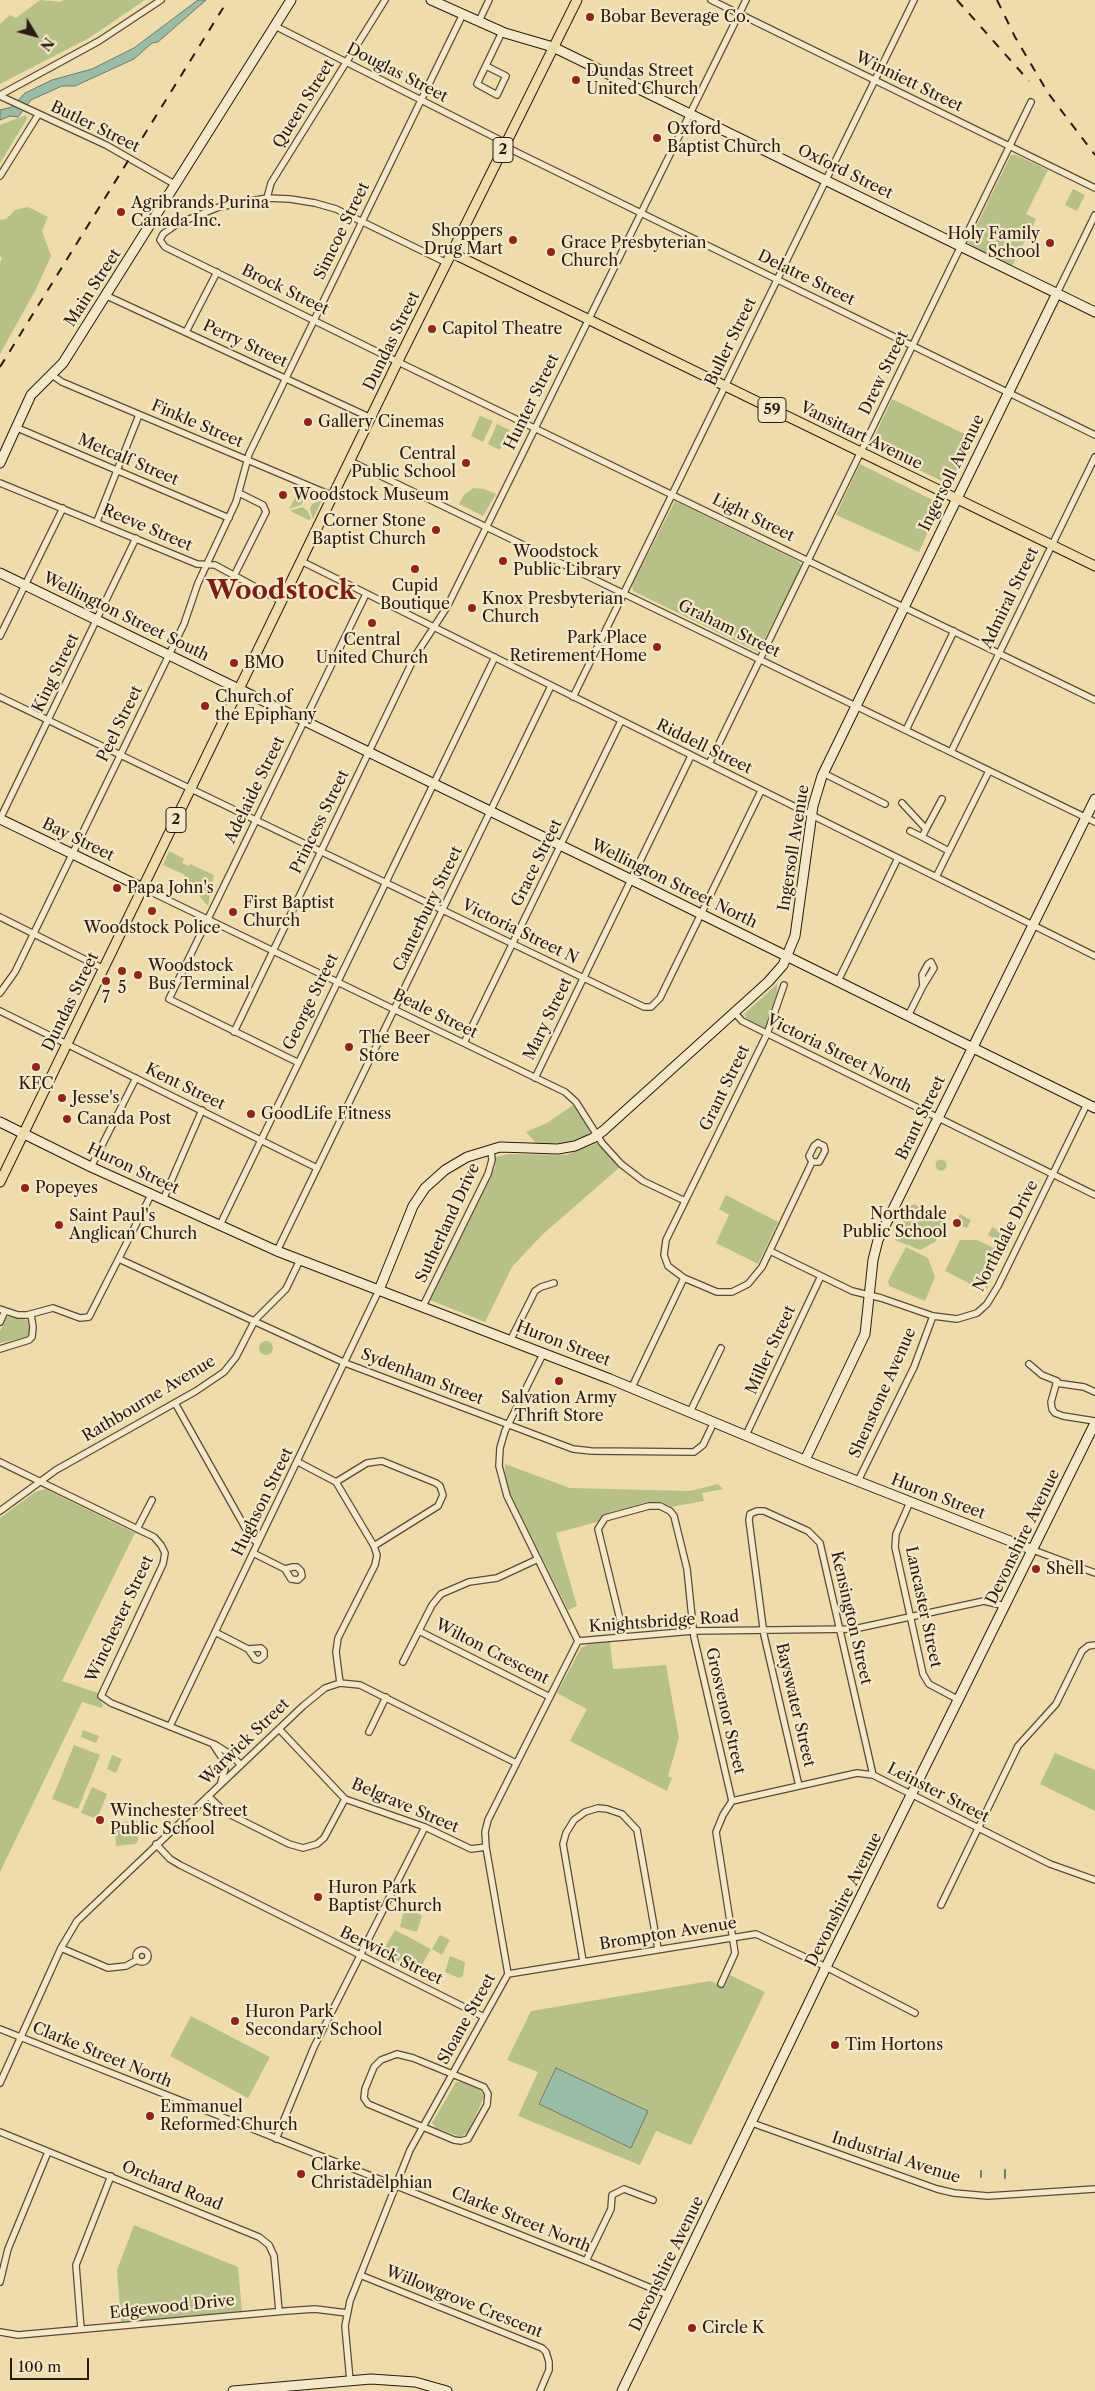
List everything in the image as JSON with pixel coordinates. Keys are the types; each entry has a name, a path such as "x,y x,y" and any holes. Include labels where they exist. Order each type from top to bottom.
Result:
{"main road":[{"name":"Main Street","path":"0,463 30,394 52,375 63,362 107,296 291,0"},
{"name":"Oxford Street","path":"431,0 502,32 530,42 553,47 1095,312"},
{"name":"Dundas Street","path":"0,1182 281,601 576,0"},
{"name":"Vansittart Avenue","path":"452,253 1095,566"},
{"name":"Ingersoll Avenue","path":"379,1290 408,1218 420,1194 449,1167 467,1157 491,1150 506,1147 564,1148 582,1143 597,1135 772,978 788,956 795,936 812,816 823,773 1057,293"},
{"name":"Wellington Street South","path":"0,573 239,689"},
{"name":"Wellington Street North","path":"239,689 788,956 1091,1106"},
{"name":"Brant Street","path":"805,1460 865,1334 873,1260 878,1240 1095,799"},
{"name":"Bay Street","path":"0,819 143,888"},
{"name":"Huron Street","path":"0,1122 151,1195 277,1251 544,1352 805,1460 1033,1550"},
{"name":"Devonshire Avenue","path":"622,2391 826,1967 960,1700 1095,1422"},
{"path":"233,2391 350,2381 397,2380 415,2382 447,2391"}],"street":[{"path":"0,96 99,40 161,0"},
{"name":"Queen Street","path":"267,198 271,183 385,0"},
{"path":"479,21 489,0"},
{"name":"Winniett Street","path":"711,0 1095,188"},
{"name":"Hunter Street","path":"434,627 447,607 746,0"},
{"name":"Buller Street","path":"573,696 914,0"},
{"name":"Simcoe Street","path":"246,460 463,14"},
{"name":"Douglas Street","path":"276,26 505,145"},
{"path":"486,66 506,76 497,95 477,84 502,32"},
{"name":"Butler Street","path":"0,96 106,145 176,185"},
{"name":"Drew Street","path":"709,764 1031,102"},
{"path":"0,176 38,114"},
{"name":"Delatre Street","path":"505,145 1095,435"},
{"path":"267,198 321,204 447,263"},
{"name":"Brock Street","path":"267,198 232,203 194,216 166,231 161,236 160,241 166,247 398,361"},
{"name":"Ingersoll Avenue","path":"1057,293 1095,215"},
{"path":"186,332 217,272"},
{"name":"Perry Street","path":"107,296 371,418"},
{"name":"Light Street","path":"398,361 1095,700"},
{"name":"Finkle Street","path":"52,375 62,382 333,496"},
{"path":"97,522 139,415"},
{"name":"Metcalf Street","path":"15,427 229,518"},
{"name":"Admiral Street","path":"951,752 1095,457"},
{"name":"Peel Street","path":"0,993 14,973 169,654 239,493 246,460"},
{"name":"Graham Street","path":"350,460 1095,822"},
{"name":"Reeve Street","path":"0,482 197,564 207,564 281,601"},
{"path":"234,576 266,510 264,505 239,493"},
{"path":"0,636 63,508"},
{"name":"King Street","path":"0,819 136,538"},
{"name":"Riddell Street","path":"301,561 1095,956"},
{"name":"Adelaide Street","path":"234,1032 169,999 366,594"},
{"name":"Princess Street","path":"234,1032 415,656 434,627"},
{"path":"906,730 954,631"},
{"name":"George Street","path":"220,1225 495,657"},
{"name":"Canterbury Street","path":"277,1251 551,686"},
{"name":"Victoria Street N","path":"0,697 641,1006 651,1007 660,998 701,914"},
{"name":"Grace Street","path":"464,1043 621,721"},
{"name":"Mary Street","path":"535,1078 692,756"},
{"path":"936,877 989,771"},
{"path":"823,773 885,804"},
{"path":"701,914 761,791"},
{"path":"922,836 942,799"},
{"path":"902,803 926,829"},
{"path":"910,831 949,851"},
{"path":"838,981 898,858"},
{"name":"Beale Street","path":"143,888 570,1095 612,1154 633,1174 685,1201"},
{"path":"0,917 104,969"},
{"name":"Grant Street","path":"684,1278 668,1266 664,1249 666,1240 767,1034 784,985"},
{"path":"908,1016 923,986"},
{"name":"Kent Street","path":"0,1011 317,1168"},
{"name":"Victoria Street North","path":"734,1012 742,1021 767,1034 1095,1195"},
{"path":"234,1032 298,1062"},
{"path":"91,1167 136,1078"},
{"name":"Northdale Drive","path":"770,1251 852,1291 932,1316 950,1319 963,1318 977,1313 987,1304 1052,1174 1091,1106"},
{"path":"163,1200 202,1110"},
{"name":"Sutherland Drive","path":"423,1306 488,1174 492,1160 491,1150"},
{"path":"632,1387 684,1278 717,1292 732,1292 744,1287 754,1278 770,1251 812,1162"},
{"path":"0,1322 3,1310 18,1316 31,1315 41,1310 53,1308 85,1319 89,1317 151,1195"},
{"name":"Sydenham Street","path":"119,1259 345,1363 580,1450 687,1453 696,1451 701,1447 714,1422"},
{"name":"Rathbourne Avenue","path":"0,1511 39,1481 175,1403 224,1372 237,1355 255,1320 283,1293 300,1260"},
{"name":"Miller Street","path":"746,1435 821,1276"},
{"path":"511,1339 535,1291 554,1283"},
{"name":"Hughson Street","path":"170,1726 379,1290"},
{"path":"0,1348 29,1340 32,1337 31,1315"},
{"name":"Shenstone Avenue","path":"858,1481 914,1367 932,1316"},
{"path":"690,1412 721,1348"},
{"name":"Knightsbridge Road","path":"544,1352 502,1442 499,1457 502,1483 578,1641 693,1631 865,1627 984,1601 1005,1606"},
{"path":"1029,1364 1042,1375 1057,1381 1056,1383 1084,1387 1095,1392"},
{"path":"1056,1383 1051,1399 1052,1409 1063,1416 1095,1422"},
{"path":"175,1403 251,1538 258,1543"},
{"path":"0,1462 138,1529 152,1500"},
{"path":"298,1462 336,1482 374,1546 377,1555 375,1564 338,1638 336,1650 340,1683 360,1685 516,1763"},
{"path":"336,1482 367,1463 382,1462 436,1483 443,1491 442,1502 438,1506 374,1546"},
{"name":"Lancaster Street","path":"910,1502 896,1534 895,1547 925,1679 934,1687 960,1700"},
{"name":"Grosvenor Street","path":"624,1636 598,1529 605,1518 649,1506 664,1507 674,1516 687,1569 693,1631 732,1801"},
{"name":"Kensington Street","path":"764,1630 749,1520 753,1512 760,1510 808,1531 818,1540 873,1775"},
{"name":"Winchester Street","path":"138,1529 154,1537 161,1544 164,1564 101,1696 111,1703 211,1743 230,1754 241,1765"},
{"name":"Huron Street","path":"1033,1550 1095,1572"},
{"path":"253,1553 285,1569"},
{"name":"Wilton Crescent","path":"538,1559 497,1578 469,1582 441,1594 435,1600 419,1631 550,1697"},
{"name":"Bayswater Street","path":"764,1630 799,1786"},
{"path":"403,1662 419,1631"},
{"path":"215,1632 248,1649"},
{"name":"Sloane Street","path":"350,2381 346,2330 347,2313 360,2275 410,2150 508,1974 486,1847 485,1832 488,1820 578,1641"},
{"path":"941,1905 1018,1746 1056,1704 1082,1651 1088,1646 1095,1645"},
{"name":"Warwick Street","path":"0,2083 61,1948 77,1921 318,1692 340,1683"},
{"path":"369,1732 386,1697"},
{"name":"Belgrave Street","path":"279,1728 345,1799 425,1827 471,1849 486,1847"},
{"path":"211,1743 221,1753 225,1766 218,1786"},
{"name":"Leinster Street","path":"732,1801 857,1773 873,1775 977,1829 1050,1864 1095,1880"},
{"path":"208,1796 226,1813 289,1844 303,1848 317,1844 324,1838 345,1799"},
{"path":"721,1984 734,1957 733,1937 716,1837 718,1826 732,1801"},
{"path":"583,1961 564,1844 566,1834 574,1820 585,1812 598,1808 607,1808 622,1814 637,1831 658,1950"},
{"path":"276,2138 314,2046 425,1827"},
{"name":"Berwick Street","path":"156,1844 170,1859 180,1865 484,2018"},
{"name":"Brompton Avenue","path":"508,1974 751,1934 763,1936 915,2014"},
{"path":"61,1948 108,1968 126,1966 138,1960"},
{"name":"Clarke Street North","path":"0,2029 396,2185 668,2295"},
{"path":"396,2054 413,2058 453,2074 482,2086 487,2092 487,2105 476,2127 468,2138 461,2141 423,2128 368,2104 364,2098 365,2089 374,2067 385,2057 396,2054"},
{"name":"Industrial Avenue","path":"752,2122 937,2189 954,2193 988,2196 1095,2190"},
{"name":"Orchard Road","path":"0,2132 260,2238 269,2245 274,2254 279,2311"},
{"path":"0,2282 12,2237 48,2152"},
{"path":"81,2329 76,2265 111,2176"},
{"path":"586,2261 611,2209 612,2195 624,2190 653,2200"},
{"name":"Willowgrove Crescent","path":"360,2275 542,2348 546,2352 549,2370 540,2391"},
{"name":"Edgewood Drive","path":"0,2332 18,2335 315,2309 347,2313"}],"shaded area":[{"path":"40,0 61,2 63,0 145,0 89,38 0,84 0,24 10,15 16,18"},
{"path":"198,0 206,0 158,42 152,43 134,59 75,86 62,86 31,100 18,117 10,116 0,120 0,110 12,107 25,93 52,80 92,69 134,48"},
{"path":"26,115 27,119 0,163 0,125"},
{"path":"1011,155 1016,155 1048,170 1026,214 1036,219 1012,266 974,248 968,243"},
{"path":"1073,189 1085,195 1077,211 1065,205"},
{"path":"28,207 48,217 42,231 51,256 36,289 0,354 0,263 2,258 0,256 0,220 6,219 15,210"},
{"path":"892,399 975,439 952,486 870,446"},
{"path":"480,416 493,421 483,442 471,436"},
{"path":"497,424 510,430 500,450 488,444"},
{"path":"860,464 941,504 919,552 836,515"},
{"path":"302,488 319,494 321,498 312,501 306,499"},
{"path":"473,488 484,489 496,494 483,516 459,504 464,495"},
{"path":"300,489 304,500 301,505 289,509"},
{"path":"322,500 313,519 310,509 312,504"},
{"path":"675,501 798,561 802,566 758,652 633,591 632,585"},
{"path":"302,507 307,510 311,519 309,520 290,511"},
{"path":"169,851 184,859 182,863 189,866 190,864 214,875 208,906 184,878 185,875 163,865"},
{"path":"777,984 777,993 765,1028 748,1021 744,1014"},
{"path":"573,1105 590,1131 587,1136 568,1143 537,1144 526,1132 547,1123"},
{"path":"597,1143 620,1167 542,1235 512,1267 485,1322 430,1300 489,1181 495,1167 496,1157 509,1154 566,1155"},
{"path":"939,1160 943,1160 946,1165 945,1169 939,1170 936,1167 936,1163"},
{"path":"726,1195 778,1222 758,1264 716,1243 729,1215 719,1209"},
{"path":"914,1204 945,1220 935,1242 920,1250 895,1240 908,1207"},
{"path":"960,1214 971,1220 967,1228 955,1223"},
{"path":"992,1227 1007,1235 1003,1243 988,1235"},
{"path":"960,1240 977,1240 1004,1253 987,1289 982,1290 945,1271"},
{"path":"906,1247 928,1258 935,1277 925,1301 889,1286 888,1281"},
{"path":"9,1316 27,1320 30,1333 27,1337 0,1343 0,1331 6,1318"},
{"path":"263,1341 269,1341 273,1348 269,1355 263,1355 259,1351 259,1345"},
{"path":"505,1464 570,1488 690,1491 718,1484 723,1489 702,1493 704,1501 671,1507 662,1502 648,1502 608,1513 597,1522 556,1533 577,1606 568,1610 510,1493 505,1477"},
{"path":"45,1489 135,1533 62,1681 98,1693 103,1705 102,1708 82,1702 0,1872 0,1518 35,1492"},
{"path":"610,1642 613,1669 666,1665 679,1738 668,1776 672,1778 667,1791 570,1741 587,1709 557,1693 581,1648 589,1644"},
{"path":"83,1730 99,1736 96,1743 81,1737"},
{"path":"74,1745 100,1755 78,1809 52,1799"},
{"path":"1055,1753 1095,1770 1095,1811 1040,1784"},
{"path":"112,1755 122,1759 116,1773 107,1769"},
{"path":"92,1787 107,1794 97,1819 81,1813"},
{"path":"149,1806 160,1811 157,1819 148,1815"},
{"path":"137,1821 138,1841 135,1844 116,1846 114,1823"},
{"path":"408,1906 422,1916 417,1932 400,1927 404,1908"},
{"path":"395,1930 431,1949 418,1972 382,1952"},
{"path":"440,1935 450,1940 442,1955 432,1949"},
{"path":"450,1956 465,1962 463,1976 459,1978 445,1972"},
{"path":"730,1975 765,1992 691,2145 656,2131 640,2165 518,2116 538,2072 507,2060 531,2011 710,1981 724,1987"},
{"path":"191,2016 270,2057 248,2098 170,2056"},
{"path":"556,2068 648,2111 631,2148 539,2104"},
{"path":"456,2082 480,2089 484,2097 468,2132 461,2137 436,2128 432,2123"},
{"path":"134,2225 238,2267 242,2311 121,2322 117,2270"}],"waterway":[{"path":"1005,2170 1005,2178"},
{"path":"981,2171 981,2177"}],"railway":[{"path":"0,367 228,0"},
{"path":"957,0 1029,81"},
{"path":"997,0 1015,37 1048,93 1095,155"}],"place":[{"name":"Bobar Beverage Co.","path":"590,17"},
{"name":"Dundas Street United Church","path":"576,80"},
{"name":"Oxford Baptist Church","path":"657,138"},
{"name":"Agribrands Purina Canada Inc.","path":"121,212"},
{"name":"Shoppers Drug Mart","path":"513,240"},
{"name":"Holy Family School","path":"1050,243"},
{"name":"Grace Presbyterian Church","path":"551,252"},
{"name":"Capitol Theatre","path":"432,329"},
{"name":"Gallery Cinemas","path":"308,422"},
{"name":"Central Public School","path":"466,463"},
{"name":"Woodstock Museum","path":"283,495"},
{"name":"Corner Stone Baptist Church","path":"436,530"},
{"name":"Woodstock Public Library","path":"503,561"},
{"name":"Cupid Boutique","path":"415,569"},
{"name":"Knox Presbyterian Church","path":"472,608"},
{"name":"Central United Church","path":"372,623"},
{"name":"Park Place Retirement Home","path":"657,647"},
{"name":"BMO","path":"234,663"},
{"name":"Church of the Epiphany","path":"205,706"},
{"name":"Papa John's","path":"117,888"},
{"name":"Woodstock Police","path":"152,911"},
{"name":"First Baptist Church","path":"233,912"},
{"name":"5","path":"122,971"},
{"name":"Woodstock Bus Terminal","path":"138,975"},
{"name":"7","path":"106,981"},
{"name":"The Beer Store","path":"349,1047"},
{"name":"KFC","path":"36,1067"},
{"name":"Jesse's","path":"62,1098"},
{"name":"GoodLife Fitness","path":"251,1114"},
{"name":"Canada Post","path":"67,1119"},
{"name":"Popeyes","path":"25,1188"},
{"name":"Northdale Public School","path":"957,1223"},
{"name":"Saint Paul's Anglican Church","path":"59,1225"},
{"name":"Salvation Army Thrift Store","path":"559,1381"},
{"name":"Shell","path":"1036,1569"},
{"name":"Winchester Street Public School","path":"100,1820"},
{"name":"Huron Park Baptist Church","path":"318,1897"},
{"name":"Huron Park Secondary School","path":"235,2021"},
{"name":"Tim Hortons","path":"835,2045"},
{"name":"Emmanuel Reformed Church","path":"150,2116"},
{"name":"Clarke Christadelphian","path":"301,2174"},
{"name":"Circle K","path":"692,2328"}],"district":[{"name":"Woodstock","path":"281,591"}]}
